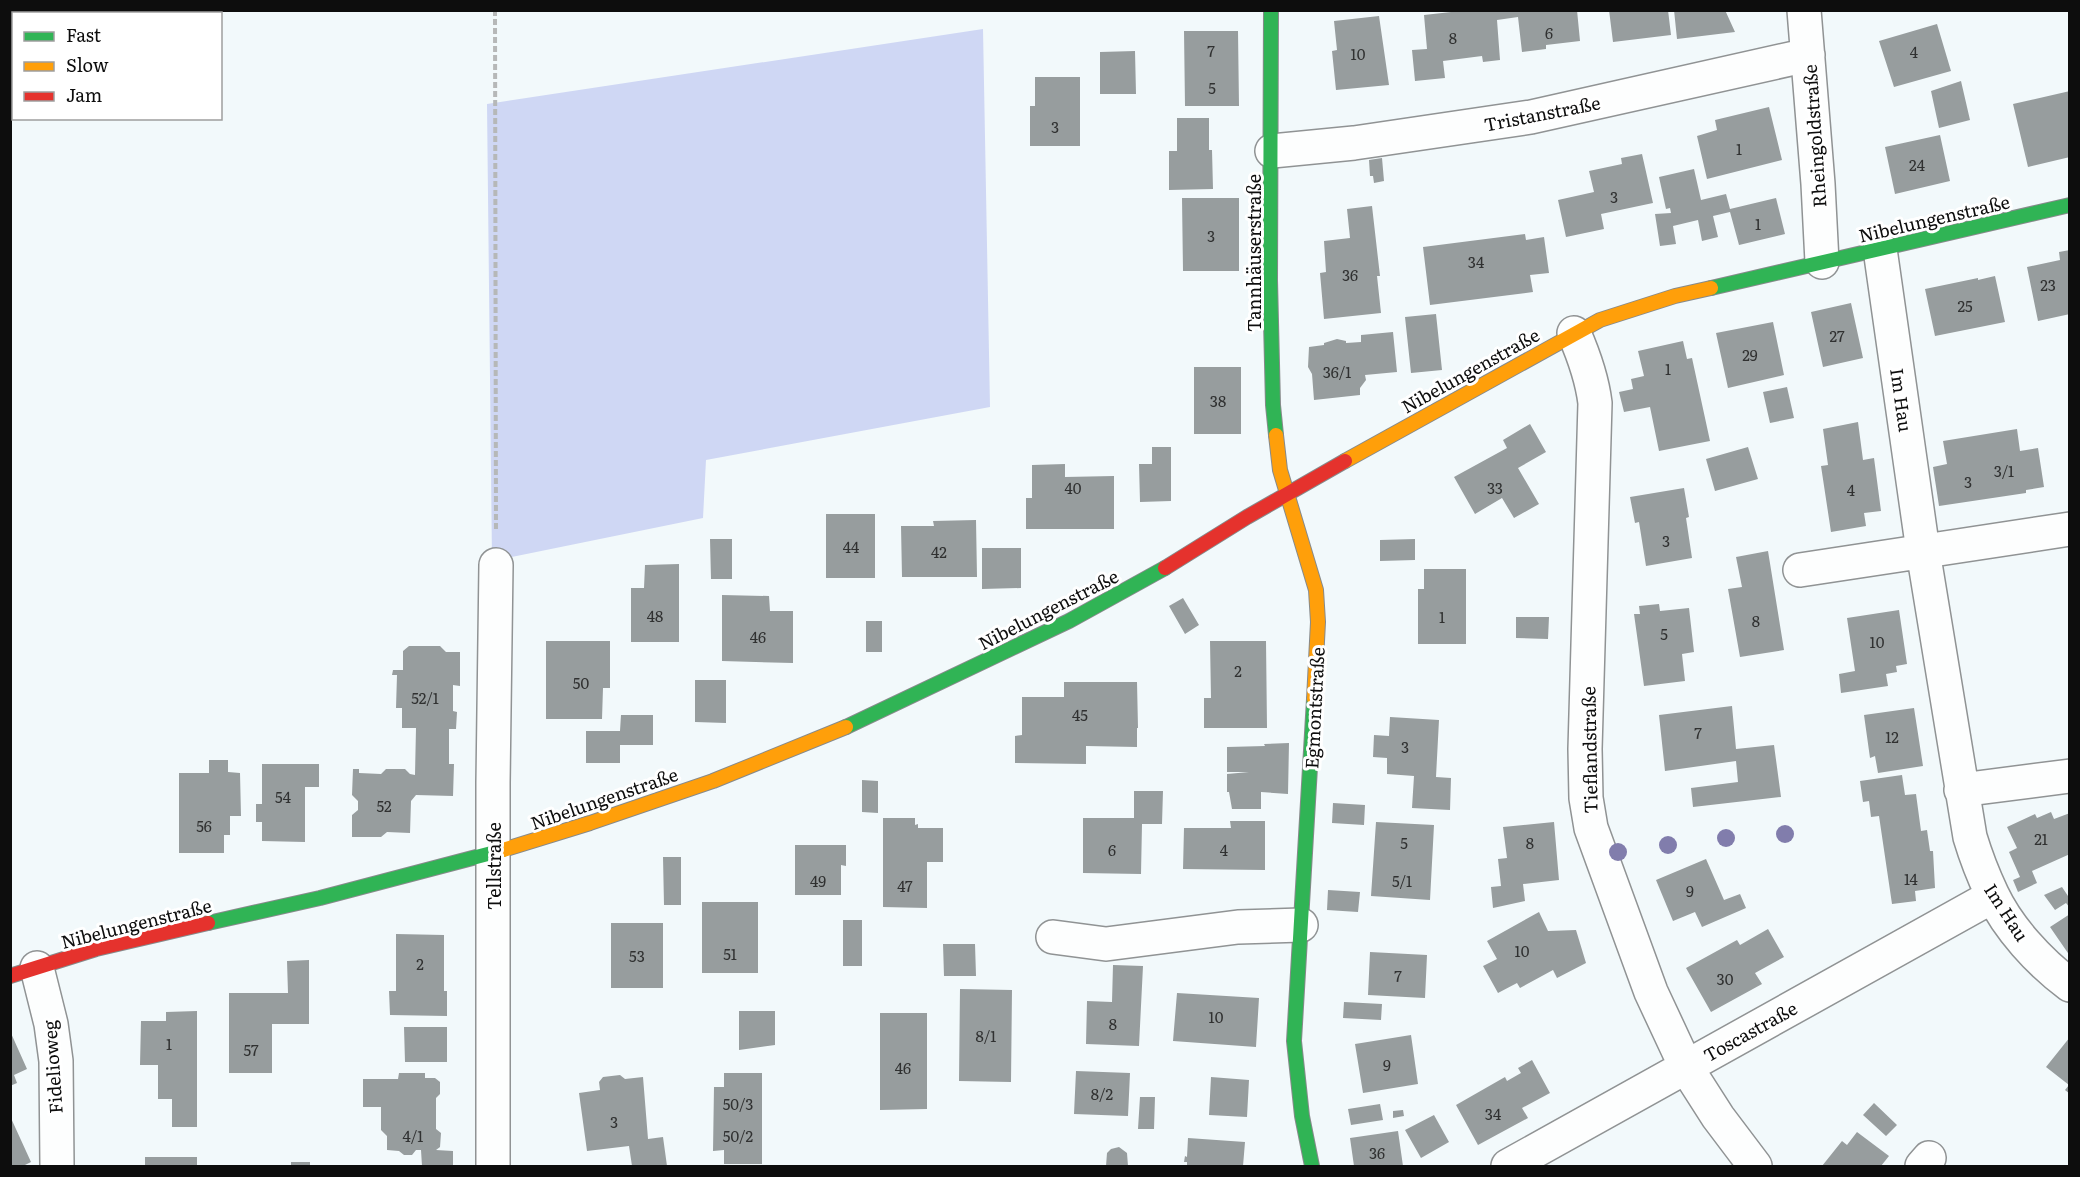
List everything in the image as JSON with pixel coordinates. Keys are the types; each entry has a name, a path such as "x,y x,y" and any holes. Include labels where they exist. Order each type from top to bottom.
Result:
{"street":[{"name":"Tannhäuserstraße","path":"1271,10 1272,405 1280,470 1286,494"},
{"name":"Rheingoldstraße","path":"1804,10 1822,262"},
{"name":"Tristanstraße","path":"1272,151 1354,143 1531,117 1808,55"},
{"name":"Nibelungenstraße","path":"24,972 150,935 331,895 493,853 580,827 702,785 855,724 1069,621 1153,575 1286,494 1574,333 1623,311 1675,296 2070,205"},
{"name":"Im Hau","path":"1880,249 1923,552 1970,837 1980,869 1993,896 2023,939 2070,985"},
{"name":"Tieflandstraße","path":"1574,333 1589,371 1595,403 1585,749 1586,798 1591,828 1651,992 1686,1067 1718,1117 1755,1167"},
{"name":"Egmontstraße","path":"1286,494 1316,591 1318,622 1294,1041 1302,1116 1312,1167"},
{"path":"1800,570 2070,529"},
{"name":"Tellstraße","path":"493,1167 496,566"},
{"path":"1961,790 2070,777"},
{"name":"Toscastraße","path":"1508,1167 1993,896"},
{"path":"1053,937 1106,944 1238,927 1301,925"},
{"name":"Fidelioweg","path":"24,972 51,1024 56,1061 57,1167"}],"path":[{"path":"495,10 496,566"}],"shaded area":[{"path":"983,29 990,407 706,460 703,518 492,561 487,104"}],"building":[{"path":"1469,10 1577,10 1580,41 1546,45 1546,49 1522,52 1518,17 1497,20 1500,60 1483,62 1482,56 1443,61 1445,78 1415,81 1412,50 1427,49 1424,15"},
{"path":"1609,10 1668,10 1671,35 1613,42"},
{"path":"1674,10 1725,10 1735,32 1677,39"},
{"path":"1379,16 1389,85 1336,90 1332,51 1337,50 1334,21"},
{"path":"1937,24 1951,71 1894,87 1879,41"},
{"path":"1184,31 1238,31 1239,106 1185,106"},
{"path":"1135,51 1136,94 1100,94 1100,52"},
{"path":"1035,77 1080,77 1080,146 1030,146 1030,106 1035,106"},
{"path":"1961,81 1970,120 1939,128 1931,91"},
{"path":"2070,91 2070,157 2028,167 2013,104"},
{"path":"1769,107 1782,160 1707,179 1697,136 1717,130 1715,120"},
{"path":"1177,118 1209,118 1213,189 1169,190 1169,151 1177,151"},
{"path":"1940,135 1950,181 1895,194 1885,147"},
{"path":"1642,154 1653,203 1601,214 1604,229 1566,237 1558,200 1594,192 1589,171 1622,164 1621,158"},
{"path":"1382,158 1384,181 1374,183 1373,176 1370,176 1369,160"},
{"path":"1694,169 1701,200 1726,194 1730,209 1776,198 1785,234 1739,245 1730,212 1713,216 1718,237 1702,241 1698,220 1673,226 1676,244 1660,246 1655,214 1671,213 1670,208 1666,209 1659,177"},
{"path":"1182,198 1239,198 1239,271 1183,271"},
{"path":"1372,206 1380,276 1377,276 1381,313 1324,319 1320,273 1326,272 1324,241 1350,238 1347,209"},
{"path":"1525,234 1526,240 1544,237 1549,273 1530,275 1533,292 1430,305 1423,247"},
{"path":"2070,250 2070,314 2038,321 2027,267 2060,260 2059,252"},
{"path":"1995,276 2005,322 1935,336 1925,289"},
{"path":"1851,303 1863,358 1823,367 1811,312"},
{"path":"1436,314 1442,370 1411,373 1405,317"},
{"path":"1773,322 1784,375 1728,388 1716,333"},
{"path":"1393,332 1397,372 1365,375 1366,380 1360,388 1360,395 1314,400 1312,374 1308,367 1309,347 1324,345 1324,343 1337,339 1346,341 1346,343 1361,342 1361,335"},
{"path":"1683,341 1687,359 1692,358 1710,441 1659,451 1650,407 1624,412 1619,392 1633,389 1631,379 1644,376 1638,351"},
{"path":"1194,367 1241,367 1241,434 1194,434"},
{"path":"1787,387 1794,418 1770,423 1763,392"},
{"path":"1858,422 1863,460 1874,458 1881,511 1864,513 1866,526 1831,532 1821,466 1828,465 1823,429"},
{"path":"1530,424 1546,452 1518,468 1539,504 1514,518 1502,498 1475,514 1454,477 1507,448 1503,440"},
{"path":"2017,429 2020,451 2038,448 2044,487 2026,490 2026,493 1939,506 1933,467 1947,464 1943,441"},
{"path":"1152,447 1171,447 1171,501 1140,502 1139,464 1152,464"},
{"path":"1748,447 1758,479 1715,491 1706,459"},
{"path":"1065,464 1065,477 1114,476 1114,529 1026,529 1026,498 1032,498 1032,465"},
{"path":"1684,488 1692,558 1646,566 1639,522 1635,523 1630,497"},
{"path":"826,514 875,514 875,578 826,578"},
{"path":"976,520 977,577 902,577 901,526 934,526 933,521"},
{"path":"710,539 732,539 732,579 711,579"},
{"path":"1415,539 1415,560 1380,561 1380,540"},
{"path":"982,548 1021,548 1021,588 982,589"},
{"path":"1768,551 1784,650 1740,657 1728,589 1742,587 1736,557"},
{"path":"679,564 679,642 631,642 631,588 644,588 645,565"},
{"path":"1424,569 1466,569 1466,644 1418,644 1418,589 1424,589"},
{"path":"722,595 769,596 770,611 793,611 793,663 722,661"},
{"path":"1183,598 1199,625 1185,634 1169,606"},
{"path":"1659,604 1660,611 1689,608 1694,652 1682,654 1685,681 1644,686 1634,614 1640,614 1639,606"},
{"path":"1899,610 1907,664 1896,666 1897,672 1886,674 1888,686 1841,693 1839,674 1855,671 1847,618"},
{"path":"1516,617 1549,617 1548,639 1516,638"},
{"path":"866,621 882,621 882,652 866,652"},
{"path":"546,641 610,641 610,688 603,688 602,719 546,719"},
{"path":"1210,641 1266,641 1267,728 1204,728 1204,698 1211,698"},
{"path":"409,646 440,646 446,652 460,652 460,686 453,685 453,711 457,712 456,729 449,729 449,764 454,764 453,796 416,795 411,801 410,833 387,832 381,837 352,837 352,815 358,810 358,801 352,795 353,769 359,769 359,773 381,774 386,769 405,769 415,775 416,728 402,728 402,708 396,708 397,675 392,675 393,670 403,670 403,651"},
{"path":"695,680 726,680 726,723 695,722"},
{"path":"1064,682 1137,682 1137,747 1086,746 1086,764 1015,763 1015,736 1022,735 1022,697 1064,697"},
{"path":"1732,706 1736,749 1774,745 1781,797 1693,807 1691,788 1738,782 1736,761 1665,771 1659,715"},
{"path":"1914,708 1923,766 1878,773 1875,756 1870,758 1864,715"},
{"path":"621,715 653,715 653,745 620,745 620,763 586,763 586,731 620,731"},
{"path":"1390,717 1439,720 1436,777 1451,778 1450,810 1412,808 1414,776 1387,774 1387,758 1373,757 1374,735 1389,736"},
{"path":"1289,743 1288,794 1261,792 1261,809 1232,809 1229,792 1227,792 1227,774 1249,772 1227,772 1227,747"},
{"path":"209,760 228,760 228,772 240,773 241,816 230,816 230,835 224,835 224,853 179,853 179,773 209,773"},
{"path":"262,764 319,764 319,787 305,787 305,842 262,841 262,822 256,822 256,804 262,804"},
{"path":"1902,775 1905,795 1916,794 1921,831 1927,830 1930,851 1933,851 1935,888 1915,891 1916,901 1892,904 1879,816 1871,817 1869,801 1863,802 1860,781"},
{"path":"862,780 878,781 878,813 862,812"},
{"path":"1134,791 1163,791 1162,824 1142,824 1141,874 1083,873 1083,818 1134,818"},
{"path":"1333,803 1365,805 1364,825 1332,823"},
{"path":"2051,812 2054,819 2070,813 2070,854 2032,871 2037,883 2018,892 2013,880 2020,877 2009,852 2017,848 2007,827 2035,814 2037,818"},
{"path":"883,818 915,818 915,825 918,824 918,828 943,828 943,862 927,862 927,908 883,907"},
{"path":"1230,821 1265,821 1265,870 1183,869 1184,828 1231,828"},
{"path":"1376,822 1434,825 1430,900 1371,896"},
{"path":"1554,822 1559,880 1523,884 1525,901 1493,908 1491,887 1501,886 1498,859 1507,858 1503,827"},
{"path":"795,845 846,845 846,866 841,865 841,895 795,895"},
{"path":"663,857 681,857 681,905 664,905"},
{"path":"1706,859 1724,900 1740,894 1746,908 1702,927 1695,912 1673,921 1656,880"},
{"path":"2062,887 2070,899 2070,908 2066,903 2055,910 2044,895"},
{"path":"1328,890 1360,892 1358,912 1327,910"},
{"path":"702,902 758,902 758,973 702,973"},
{"path":"1539,912 1548,931 1576,930 1586,963 1557,978 1553,970 1520,988 1517,983 1498,993 1483,966 1497,959 1487,941"},
{"path":"2070,914 2070,956 2050,927"},
{"path":"843,920 862,920 862,966 843,966"},
{"path":"611,923 663,923 663,988 611,988"},
{"path":"1768,929 1784,957 1755,973 1762,984 1711,1012 1686,968 1737,940 1740,945"},
{"path":"396,934 444,935 444,991 447,991 447,1016 390,1015 389,991 396,991"},
{"path":"943,944 975,944 976,976 944,976"},
{"path":"1370,952 1427,955 1425,998 1368,995"},
{"path":"309,960 309,1024 272,1024 272,1073 229,1073 229,993 288,993 287,961"},
{"path":"1113,965 1143,966 1139,1046 1086,1044 1087,1001 1112,1002"},
{"path":"960,989 1012,990 1011,1082 959,1081"},
{"path":"1177,993 1259,998 1256,1047 1173,1041"},
{"path":"1344,1002 1382,1004 1381,1020 1343,1018"},
{"path":"197,1011 197,1127 172,1127 172,1099 158,1099 158,1065 140,1065 141,1021 166,1021 166,1012"},
{"path":"739,1011 775,1011 775,1045 739,1050"},
{"path":"880,1013 927,1013 927,1109 880,1110"},
{"path":"404,1027 447,1027 447,1062 405,1062"},
{"path":"10,1031 27,1069 14,1075 17,1083 10,1086"},
{"path":"1411,1035 1418,1084 1363,1093 1355,1044"},
{"path":"2070,1037 2070,1094 2065,1090 2069,1085 2046,1067"},
{"path":"1532,1060 1550,1093 1522,1108 1528,1118 1478,1145 1456,1105 1505,1077 1507,1081 1521,1073 1518,1068"},
{"path":"1076,1071 1130,1073 1128,1116 1074,1114"},
{"path":"399,1073 425,1073 425,1078 435,1078 440,1082 440,1094 436,1098 436,1129 441,1133 440,1147 436,1150 453,1151 453,1166 422,1166 421,1150 416,1150 412,1155 404,1155 399,1151 387,1150 387,1136 381,1130 381,1107 363,1107 363,1079 398,1079"},
{"path":"724,1073 762,1073 762,1164 724,1164 724,1150 713,1151 714,1087 724,1087"},
{"path":"620,1075 625,1079 643,1077 648,1139 663,1137 667,1166 632,1166 629,1146 587,1151 579,1093 600,1090 599,1082 603,1077"},
{"path":"1211,1077 1249,1080 1247,1117 1209,1115"},
{"path":"1140,1097 1155,1097 1154,1129 1138,1129"},
{"path":"1874,1103 1897,1125 1886,1136 1863,1115"},
{"path":"1380,1104 1383,1120 1351,1125 1348,1109"},
{"path":"1403,1110 1404,1116 1393,1118 1393,1111"},
{"path":"1434,1115 1449,1142 1421,1158 1405,1130"},
{"path":"10,1116 31,1162 23,1166 10,1166"},
{"path":"1398,1131 1403,1166 1354,1166 1350,1138"},
{"path":"1857,1132 1889,1156 1881,1166 1822,1166 1842,1141 1847,1145"},
{"path":"1188,1138 1245,1142 1243,1166 1187,1166 1187,1162 1184,1162 1185,1156 1187,1157"},
{"path":"1119,1147 1127,1153 1128,1166 1106,1166 1107,1153"},
{"path":"145,1157 197,1157 197,1166 145,1166"},
{"path":"291,1162 310,1162 310,1166 291,1166"}],"traffic: fast":[{"path":"1271,10 1270,280 1273,405 1276,435"},
{"path":"1711,288 2070,205"},
{"path":"846,727 1069,621 1165,568"},
{"path":"1312,1166 1302,1116 1294,1041 1314,699"},
{"path":"208,923 320,898 503,850"}],"traffic: slow":[{"path":"1345,461 1600,320 1675,296 1711,288"},
{"path":"1276,435 1280,470 1316,590 1318,622 1314,699"},
{"path":"503,850 713,781 846,727"}],"traffic: jam":[{"path":"1165,568 1247,517 1345,461"},
{"path":"10,976 96,949 208,923"}]}
